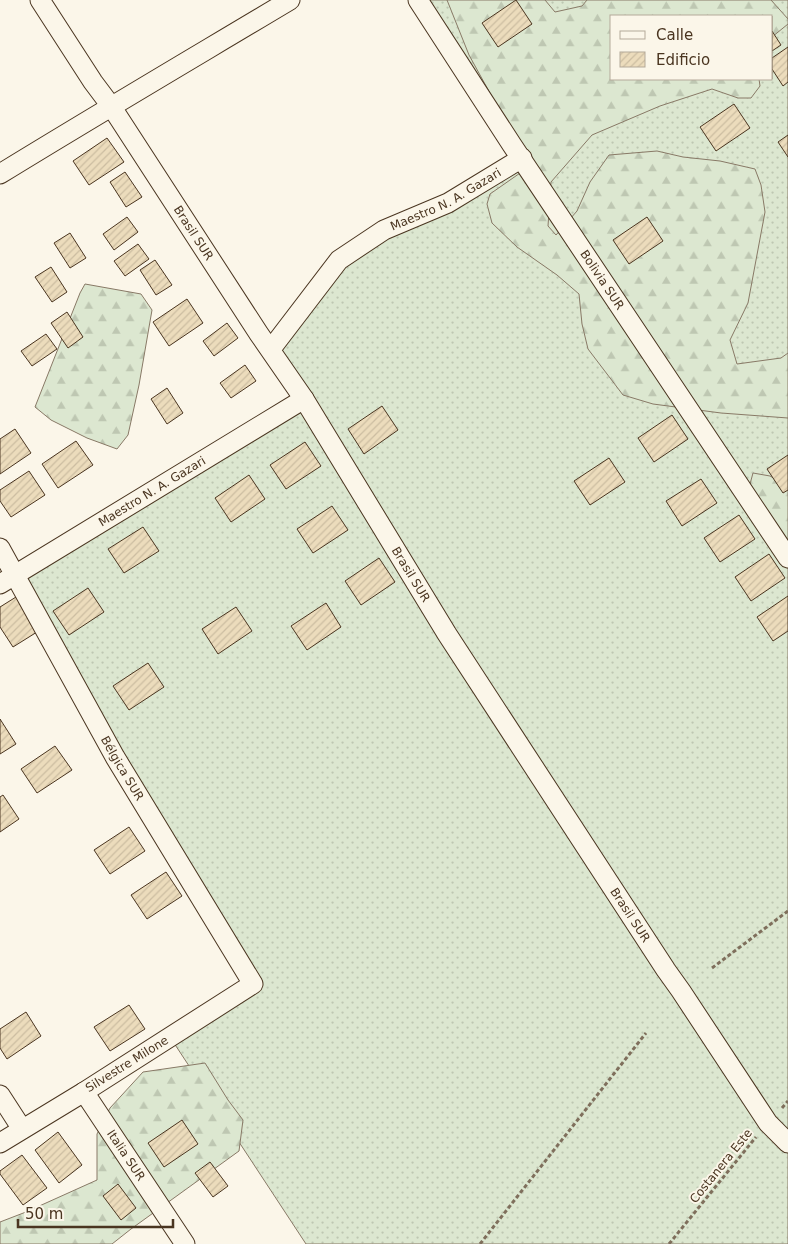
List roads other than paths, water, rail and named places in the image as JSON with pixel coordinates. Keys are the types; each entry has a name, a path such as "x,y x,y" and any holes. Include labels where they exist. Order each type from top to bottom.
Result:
{"street":[{"name":"Brasil SUR","path":"40,0 253,326 304,399 447,634 666,970 768,1123 788,1143"},
{"path":"0,174 290,0"},
{"name":"Bolivia SUR","path":"418,0 788,558"},
{"name":"Maestro N. A. Gazari","path":"271,350 339,260 384,230 448,203 522,158"},
{"name":"Maestro N. A. Gazari","path":"8,580 304,399"},
{"name":"Bélgica SUR","path":"0,548 8,580 253,984"},
{"name":"Silvestre Milone","path":"0,1143 84,1092 253,984"},
{"name":"Italia SUR","path":"84,1092 185,1244"},
{"path":"0,1095 22,1129"}]}
